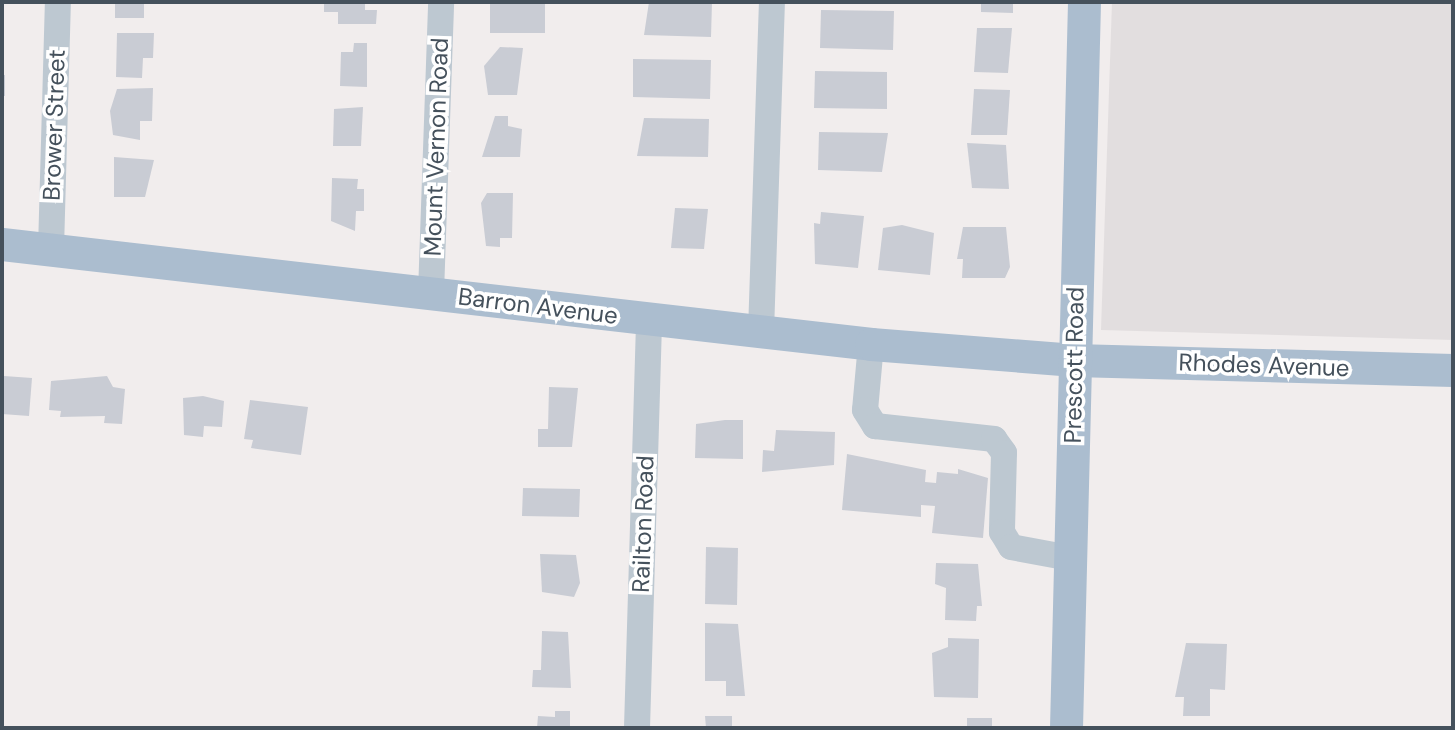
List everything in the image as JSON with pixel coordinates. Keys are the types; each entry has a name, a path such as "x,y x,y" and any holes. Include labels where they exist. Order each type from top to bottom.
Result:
{"main road":[{"name":"Prescott Road","path":"1066,728 1084,2"},
{"name":"Barron Avenue","path":"2,244 649,320 871,344 1074,360"},
{"name":"Rhodes Avenue","path":"1074,360 1453,370"}],"street":[{"name":"Brower Street","path":"51,249 58,2"},
{"name":"Mount Vernon Road","path":"431,293 441,2"},
{"path":"761,332 772,2"},
{"name":"Railton Road","path":"637,728 649,320"},
{"path":"871,344 865,410 875,426 994,439 1004,453 1002,532 1011,547 1070,558"}],"shaded area":[{"path":"1112,2 1453,2 1453,340 1101,330"}],"building":[{"path":"115,2 144,2 144,18 115,18"},
{"path":"324,2 365,2 365,10 377,10 376,24 338,24 338,12 324,12"},
{"path":"490,2 545,2 545,33 490,33"},
{"path":"649,2 712,2 711,37 644,35"},
{"path":"981,2 1013,2 1013,13 981,12"},
{"path":"821,10 894,11 893,50 820,48"},
{"path":"977,28 1012,28 1008,73 974,72"},
{"path":"117,33 154,33 153,58 143,58 142,78 116,77"},
{"path":"354,43 367,43 367,87 340,86 341,52 353,52"},
{"path":"500,47 523,48 517,95 488,95 484,66"},
{"path":"633,59 711,60 710,99 633,97"},
{"path":"815,71 887,72 887,109 814,108"},
{"path":"2,75 5,75 5,96 2,96"},
{"path":"153,88 152,121 140,121 140,140 113,135 110,111 117,89"},
{"path":"974,89 1010,90 1007,135 971,135"},
{"path":"363,107 361,146 333,146 334,109"},
{"path":"495,116 508,116 508,126 522,129 520,157 482,157"},
{"path":"644,118 709,119 708,157 637,156"},
{"path":"819,132 888,133 882,172 818,170"},
{"path":"967,143 1006,145 1009,189 972,188"},
{"path":"114,157 154,160 145,197 114,197"},
{"path":"332,178 358,179 357,189 364,189 364,211 356,211 355,231 331,221"},
{"path":"487,193 513,193 512,238 500,238 500,247 486,246 481,203"},
{"path":"675,208 708,209 704,249 671,248"},
{"path":"821,212 864,216 858,268 815,264 814,223 820,224"},
{"path":"902,225 934,233 930,275 878,270 883,228"},
{"path":"963,227 1006,227 1010,267 1005,278 962,278 963,259 957,259"},
{"path":"4,376 32,378 29,416 2,414"},
{"path":"107,376 113,387 125,389 122,424 104,423 105,416 60,417 61,411 49,410 51,381"},
{"path":"549,387 578,388 572,447 538,447 538,429 548,429"},
{"path":"203,396 224,401 222,427 204,426 203,437 184,435 183,398"},
{"path":"250,400 308,407 301,455 251,448 253,440 244,439"},
{"path":"743,420 743,459 695,458 696,424"},
{"path":"776,430 835,432 834,465 762,472 763,450 774,451"},
{"path":"847,454 926,470 925,482 936,483 937,472 958,474 958,469 988,478 983,538 932,533 935,506 921,505 921,517 842,510"},
{"path":"523,488 580,489 579,517 522,516"},
{"path":"706,547 738,548 737,605 705,604"},
{"path":"540,554 576,555 580,583 574,597 542,592"},
{"path":"936,563 978,564 982,606 977,606 976,621 945,620 946,588 935,584"},
{"path":"705,623 738,624 745,696 726,696 726,681 705,681"},
{"path":"542,631 568,632 571,688 532,687 533,670 541,670"},
{"path":"948,638 979,639 978,698 934,697 932,653 948,647"},
{"path":"1186,643 1227,644 1225,690 1210,689 1210,716 1183,716 1184,697 1175,697"},
{"path":"555,711 570,711 570,728 537,728 538,716 555,717"},
{"path":"705,716 732,716 732,728 706,728"},
{"path":"967,718 992,718 992,728 967,728"}]}
